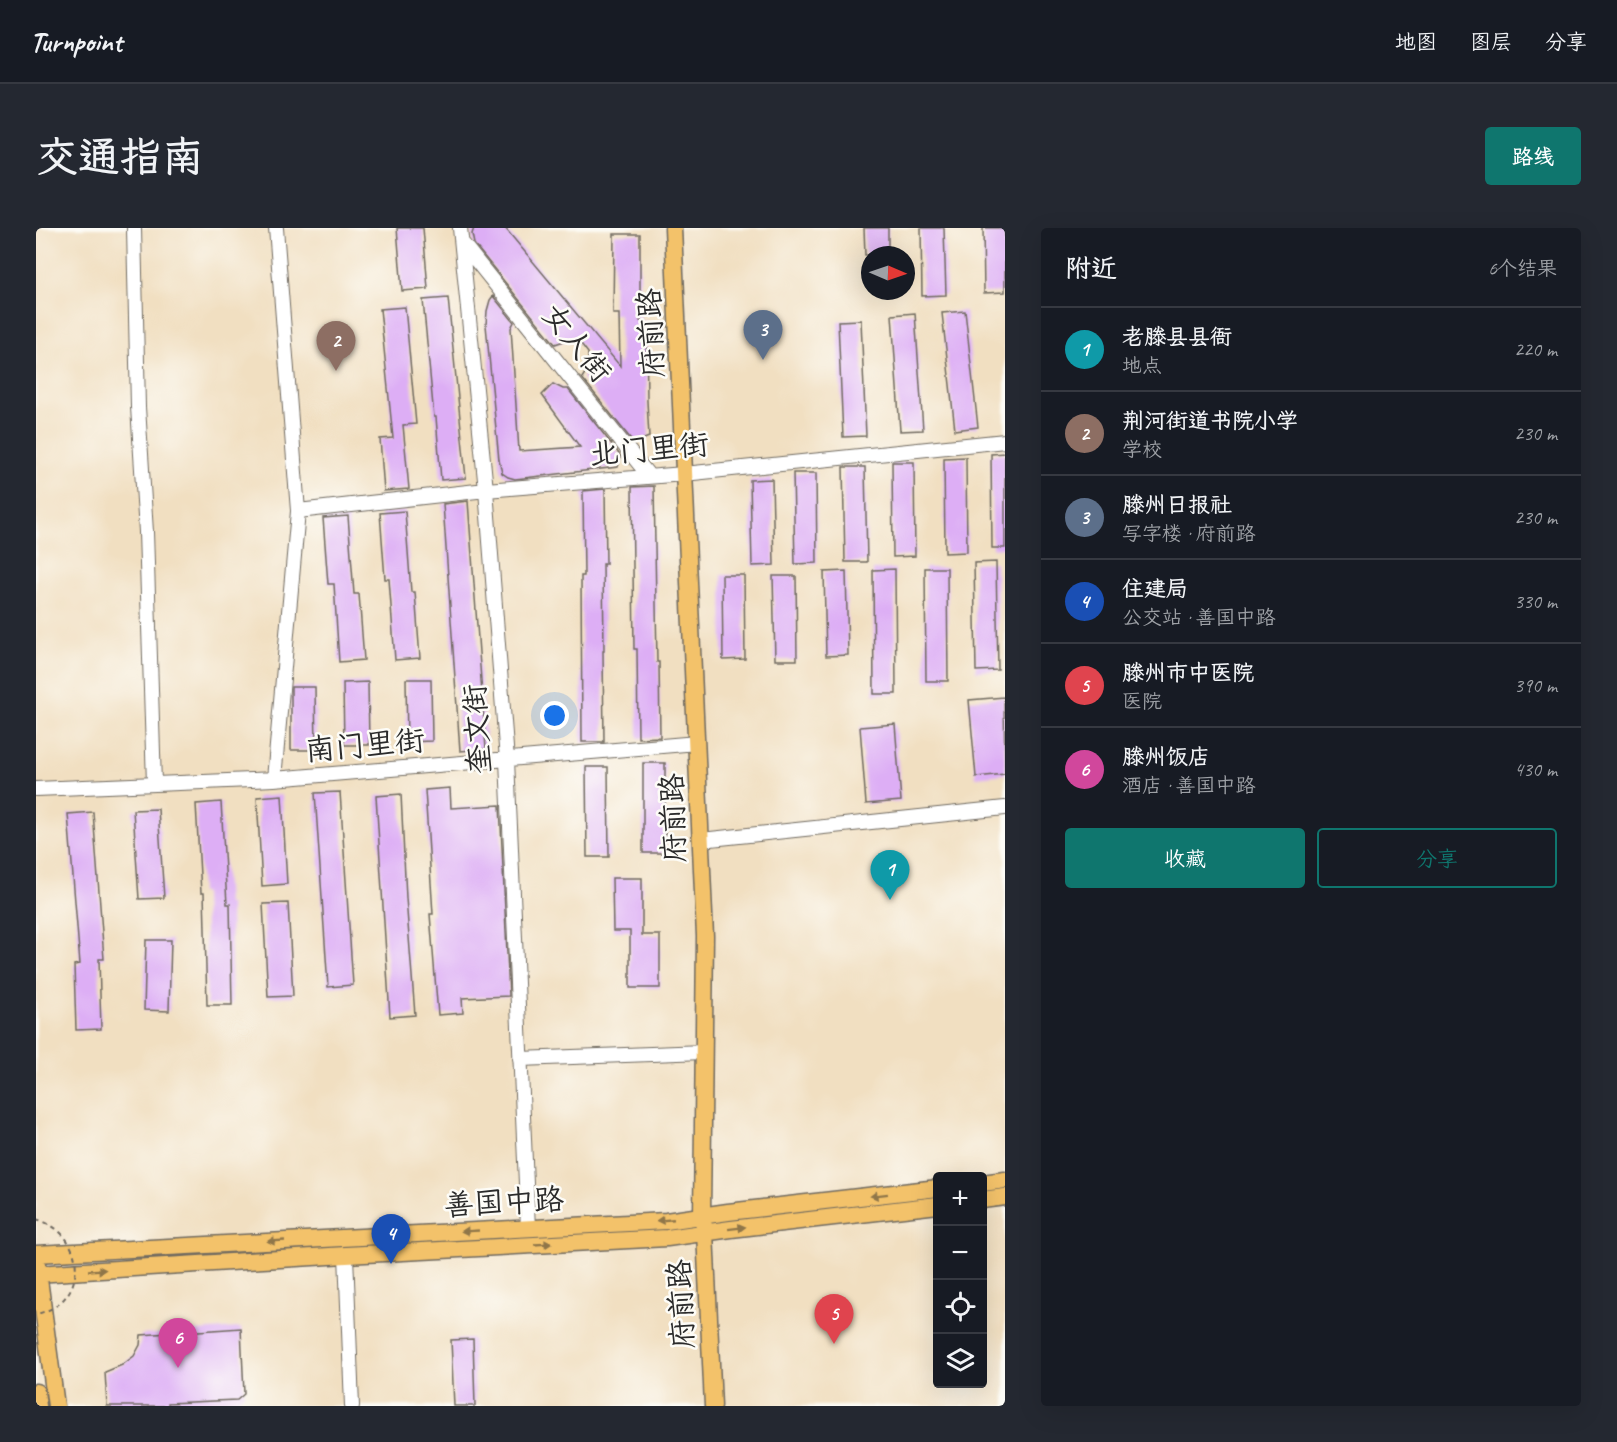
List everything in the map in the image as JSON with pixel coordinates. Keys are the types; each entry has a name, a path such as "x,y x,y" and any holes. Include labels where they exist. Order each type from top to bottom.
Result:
{"main road":[{"name":"府前路","path":"674,228 705,936 704,1224 714,1406"},
{"path":"987,1182 1005,1180"},
{"name":"善国中路","path":"37,1274 667,1238 704,1224 933,1189"},
{"path":"987,1199 1005,1197"},
{"name":"善国中路","path":"36,1256 666,1221 704,1224 933,1205"},
{"path":"36,1256 56,1406"},
{"path":"36,1392 38,1406"}],"street":[{"path":"134,228 138,407 146,532 153,784"},
{"path":"274,779 298,511 276,228"},
{"name":"奎文街","path":"460,228 486,490 507,760 528,1228"},
{"name":"女人街","path":"462,243 649,476"},
{"name":"北门里街","path":"298,511 486,490 684,474 1005,441"},
{"name":"南门里街","path":"36,789 274,779 697,742"},
{"path":"701,840 1005,808"},
{"path":"520,1059 704,1052"},
{"path":"346,1255 352,1406"}],"path":[{"path":"36,1219 52,1225 64,1235 73,1249 76,1264 74,1280 67,1295 56,1306 36,1314"}],"building":[{"path":"397,228 423,228 428,289 402,291"},
{"path":"474,228 505,228 620,366 619,314 613,314 614,234 640,234 640,321 646,321 649,437 634,443 582,378 587,370 588,353 575,340 555,344 474,244 472,234"},
{"path":"864,228 888,228 888,246 865,246"},
{"path":"921,228 944,228 946,295 922,296"},
{"path":"983,228 1005,228 1005,292 984,293"},
{"path":"493,296 514,322 511,328 519,451 580,447 542,395 553,384 568,389 617,451 621,457 618,467 515,479 502,473 486,325 487,311"},
{"path":"448,298 466,478 441,480 423,300"},
{"path":"405,307 416,424 403,425 409,489 384,491 380,439 393,438 380,309"},
{"path":"965,311 978,427 955,430 942,313"},
{"path":"915,313 923,430 900,431 892,315"},
{"path":"861,320 866,436 843,437 838,321"},
{"path":"1005,453 1005,548 992,548 991,454"},
{"path":"966,457 967,552 945,553 944,458"},
{"path":"892,462 914,462 915,556 893,557"},
{"path":"843,467 865,467 867,562 845,562"},
{"path":"793,473 816,473 817,563 795,564"},
{"path":"772,479 774,565 752,566 750,480"},
{"path":"654,486 660,737 638,738 637,649 634,649 632,487"},
{"path":"605,489 604,742 582,742 583,491"},
{"path":"468,501 486,749 460,751 443,504"},
{"path":"405,511 411,592 415,592 420,658 395,660 389,579 385,579 380,513"},
{"path":"348,516 354,594 359,594 364,660 339,662 334,584 328,584 323,518"},
{"path":"996,562 998,670 976,671 974,563"},
{"path":"925,568 947,568 948,681 926,681"},
{"path":"895,569 896,694 874,694 873,570"},
{"path":"846,571 848,655 826,656 824,572"},
{"path":"722,575 744,575 745,659 723,660"},
{"path":"773,576 796,576 797,660 775,660"},
{"path":"406,679 431,679 432,741 407,742"},
{"path":"368,682 369,745 344,745 343,683"},
{"path":"291,687 315,687 316,750 291,750"},
{"path":"1004,697 1005,774 976,777 969,700"},
{"path":"895,724 901,801 866,804 860,727"},
{"path":"643,763 665,763 665,853 643,853"},
{"path":"586,767 608,767 609,857 587,857"},
{"path":"450,788 451,808 500,805 509,996 462,998 463,1013 438,1015 430,914 433,914 425,790"},
{"path":"340,792 353,985 328,987 315,793"},
{"path":"401,794 415,1015 390,1017 376,796"},
{"path":"282,795 287,884 262,886 257,797"},
{"path":"221,802 227,904 230,904 232,1005 207,1005 204,893 201,893 196,804"},
{"path":"158,809 164,898 139,899 133,810"},
{"path":"93,812 104,959 99,959 101,1029 76,1030 74,965 80,964 68,814"},
{"path":"612,878 642,878 642,935 660,935 660,988 630,988 630,931 613,931"},
{"path":"288,903 293,996 268,997 263,904"},
{"path":"146,940 171,940 169,1011 144,1010"},
{"path":"241,1328 244,1394 237,1400 168,1403 168,1406 107,1406 105,1372 122,1365 134,1356 140,1345 141,1335"},
{"path":"473,1339 475,1406 454,1406 451,1340"}],"place":[{"name":"滕州日报社","path":"763,360"},
{"name":"荆河街道书院小学","path":"336,371"},
{"name":"老滕县县衙","path":"890,900"},
{"name":"住建局","path":"391,1264"},
{"name":"滕州市中医院","path":"834,1344"},
{"name":"滕州饭店","path":"178,1368"}]}
